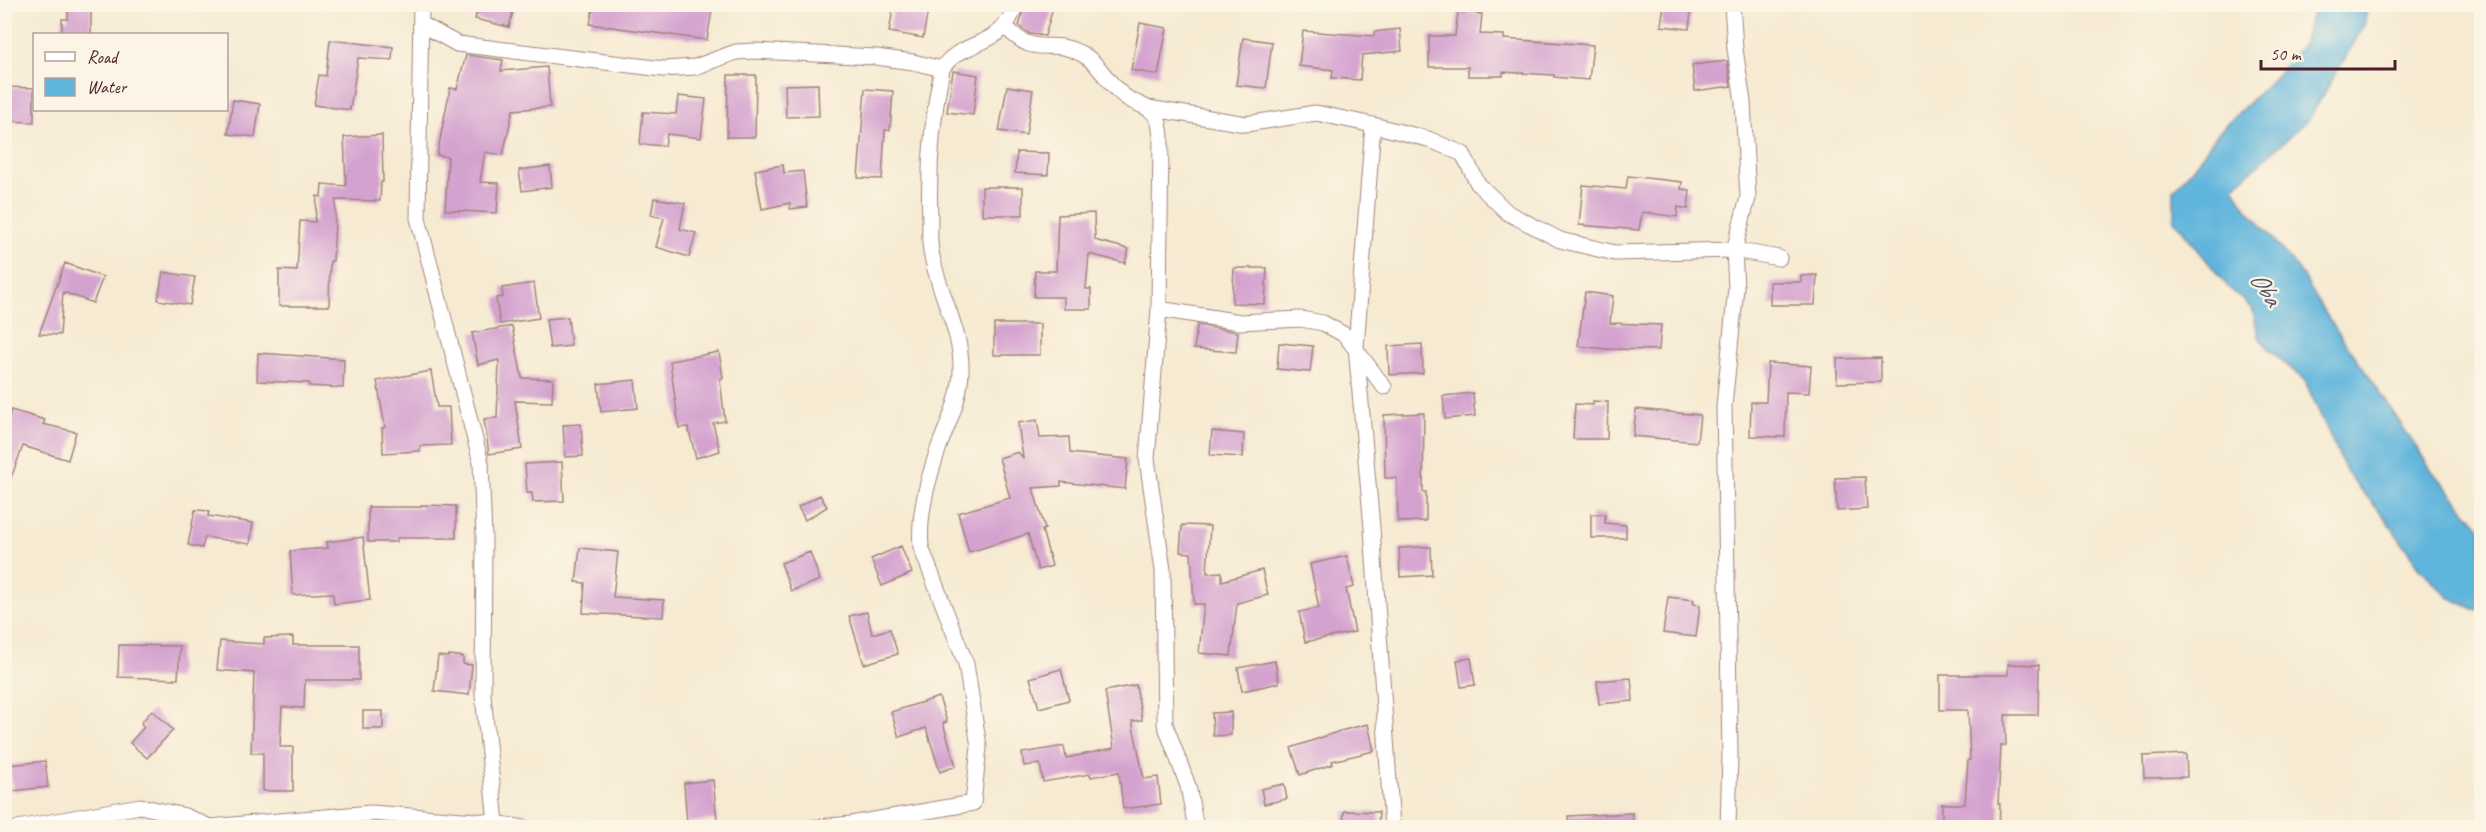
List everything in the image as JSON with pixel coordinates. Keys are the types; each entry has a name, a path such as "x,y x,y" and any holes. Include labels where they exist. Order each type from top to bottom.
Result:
{"street":[{"path":"421,4 418,218 481,463 484,538 483,695 496,823"},
{"path":"810,828 851,824 973,803 979,747 966,664 921,547 919,527 937,453 958,397 962,367 959,342 931,250 931,146 942,69 952,57 991,39 1005,26 1013,13 1015,4"},
{"path":"1728,828 1730,754 1724,406 1736,288 1734,250 1748,198 1743,102 1735,49 1732,4"},
{"path":"421,24 458,44 663,69 695,67 736,52 755,51 876,57 942,69"},
{"path":"1005,26 1018,39 1032,47 1063,47 1081,53 1101,69 1112,86 1127,98 1148,108 1246,124 1316,112 1428,139 1463,154 1478,184 1508,213 1560,240 1615,253 1734,250 1779,258"},
{"path":"1148,108 1158,119 1161,136 1159,309 1147,459 1163,570 1165,724 1188,786 1196,828"},
{"path":"1373,125 1356,347 1372,528 1392,828"},
{"path":"1159,309 1240,322 1301,320 1323,323 1345,335 1384,387"},
{"path":"18,828 140,806 185,816 210,827 371,813 496,823 524,828"}],"water":[{"name":"Oba","path":"2314,5 2368,5 2364,26 2309,119 2234,186 2242,202 2301,273 2330,321 2431,470 2481,528 2481,610 2448,597 2419,567 2385,518 2347,473 2305,381 2259,337 2252,308 2229,288 2174,220 2174,190 2218,133 2275,77 2304,43"}],"building":[{"path":"68,4 91,4 91,33 62,33 62,19 68,19"},
{"path":"479,4 515,4 509,27 475,19"},
{"path":"594,4 713,4 707,40 590,24"},
{"path":"894,4 929,4 923,38 889,32"},
{"path":"1025,4 1054,4 1045,36 1030,34 1019,26"},
{"path":"1664,4 1692,4 1689,29 1661,26"},
{"path":"1458,12 1482,14 1480,34 1504,35 1504,39 1593,45 1589,80 1503,72 1503,76 1468,76 1468,67 1429,67 1429,36 1455,36"},
{"path":"1140,23 1167,28 1158,75 1131,70"},
{"path":"1400,29 1402,51 1362,55 1360,80 1332,78 1333,70 1299,66 1303,31 1374,36 1374,32"},
{"path":"1243,38 1272,42 1266,88 1236,85"},
{"path":"330,40 393,47 392,60 358,58 350,110 314,105 319,75 326,76"},
{"path":"466,55 503,60 501,71 547,67 550,107 513,110 503,155 485,152 480,182 499,183 497,213 445,210 448,157 437,155 450,88 457,89"},
{"path":"1727,61 1731,86 1695,91 1692,65"},
{"path":"953,71 978,75 973,115 947,112"},
{"path":"728,75 756,75 755,137 727,137"},
{"path":"818,84 819,116 786,117 785,85"},
{"path":"1007,86 1033,90 1026,135 999,131"},
{"path":"6,87 33,88 34,122 5,121"},
{"path":"865,89 893,91 890,130 885,130 882,179 858,178"},
{"path":"678,96 706,99 701,138 667,134 665,146 640,144 643,112 676,114"},
{"path":"233,100 260,104 255,137 228,134"},
{"path":"382,135 383,182 381,182 380,201 336,200 333,261 330,261 329,306 279,306 279,270 297,271 300,221 315,222 317,196 321,197 322,184 346,186 344,137"},
{"path":"1017,152 1049,153 1048,175 1015,173"},
{"path":"783,165 784,173 803,171 807,207 790,209 790,203 762,209 755,170"},
{"path":"550,166 552,187 522,191 519,170"},
{"path":"1628,176 1682,182 1681,189 1690,190 1688,209 1678,207 1677,217 1642,212 1639,230 1579,225 1583,185 1626,189"},
{"path":"982,187 1023,187 1023,215 982,215"},
{"path":"654,198 685,203 680,229 696,233 689,257 656,247 664,218 651,215"},
{"path":"1094,213 1095,239 1129,249 1125,263 1089,254 1086,289 1091,289 1091,309 1064,309 1064,297 1034,297 1035,271 1056,271 1058,215"},
{"path":"65,263 103,277 93,303 63,292 60,335 39,334"},
{"path":"1234,268 1267,268 1265,304 1232,303"},
{"path":"163,272 195,277 190,305 158,300"},
{"path":"1817,275 1815,305 1770,305 1770,282 1801,282 1801,276"},
{"path":"534,283 539,318 500,324 496,298 503,297 502,288"},
{"path":"1585,292 1613,296 1610,323 1661,325 1659,350 1578,346"},
{"path":"568,317 571,346 550,348 546,319"},
{"path":"994,324 1040,324 1040,355 994,355"},
{"path":"1197,325 1238,332 1236,352 1194,349"},
{"path":"512,326 522,378 553,379 552,402 515,401 522,449 489,454 484,419 497,418 499,360 478,365 472,333"},
{"path":"1279,343 1313,346 1310,372 1277,369"},
{"path":"1422,344 1423,373 1389,375 1388,346"},
{"path":"719,352 725,421 713,423 720,451 696,458 688,427 679,428 670,361"},
{"path":"258,353 344,359 343,388 309,386 309,383 257,381"},
{"path":"1881,358 1881,382 1837,383 1837,359"},
{"path":"1768,363 1811,366 1809,393 1786,392 1785,437 1750,436 1751,402 1766,402"},
{"path":"431,371 437,407 449,407 451,445 420,446 420,451 383,453 382,428 385,427 377,381"},
{"path":"635,380 638,408 601,412 598,384"},
{"path":"1473,393 1475,416 1445,419 1443,396"},
{"path":"1593,401 1608,402 1607,439 1573,439 1575,404 1593,405"},
{"path":"1636,409 1700,415 1697,442 1633,436"},
{"path":"11,410 45,420 43,424 76,432 68,460 23,446 6,491 4,429"},
{"path":"1424,413 1423,492 1426,492 1426,521 1398,522 1397,478 1385,478 1384,415"},
{"path":"1037,420 1040,438 1069,437 1070,453 1128,459 1125,489 1061,482 1061,486 1033,488 1045,529 1042,530 1052,566 1038,570 1028,534 969,552 958,513 1010,498 999,458 1018,452 1023,458 1018,423"},
{"path":"581,424 583,456 565,457 563,425"},
{"path":"1212,431 1244,434 1243,457 1210,455"},
{"path":"562,462 564,501 533,502 532,493 527,493 525,464"},
{"path":"1865,477 1867,509 1837,511 1835,478"},
{"path":"820,495 827,507 805,520 798,507"},
{"path":"421,505 456,506 456,538 397,538 397,542 368,542 368,507 421,507"},
{"path":"195,510 209,511 208,516 253,523 250,544 205,537 202,548 188,545"},
{"path":"1591,514 1605,514 1605,523 1626,525 1626,538 1591,538"},
{"path":"1182,525 1210,526 1207,573 1222,572 1222,581 1262,570 1268,595 1237,603 1231,656 1199,653 1204,604 1194,604 1191,553 1180,552"},
{"path":"363,537 370,600 334,604 333,593 293,595 290,551 328,548 327,542"},
{"path":"901,546 912,573 882,586 871,559"},
{"path":"1431,547 1432,575 1400,577 1399,548"},
{"path":"580,548 618,552 613,597 664,600 663,617 583,613 585,583 576,582"},
{"path":"810,552 820,580 791,591 781,563"},
{"path":"1347,556 1354,587 1346,589 1355,632 1305,642 1299,612 1319,608 1310,564"},
{"path":"1668,597 1694,600 1693,604 1700,605 1696,637 1663,633"},
{"path":"867,612 872,634 890,629 898,654 864,664 849,616"},
{"path":"293,637 293,645 359,645 359,680 305,680 304,708 282,707 280,747 293,747 293,791 263,791 263,753 251,753 254,673 217,670 220,641 264,644 264,638"},
{"path":"119,645 180,646 178,679 118,677"},
{"path":"449,655 463,657 463,664 472,665 469,695 434,691 438,656 448,657"},
{"path":"1471,658 1475,685 1461,687 1457,660"},
{"path":"1275,661 1279,683 1242,691 1238,668"},
{"path":"2008,664 2039,665 2038,715 2005,715 2006,746 2001,746 1999,828 1942,828 1942,804 1965,804 1968,760 1970,760 1968,710 1940,710 1940,675 2008,675"},
{"path":"1061,669 1069,700 1039,708 1030,678"},
{"path":"1631,678 1633,701 1599,704 1597,681"},
{"path":"1136,685 1142,720 1132,721 1144,779 1158,777 1161,804 1123,809 1119,772 1091,777 1090,774 1043,782 1040,764 1024,766 1022,753 1064,746 1066,758 1114,748 1105,691"},
{"path":"939,697 947,722 943,723 956,766 940,772 926,728 899,737 891,712"},
{"path":"152,710 173,730 147,758 130,743 144,727 141,723"},
{"path":"363,711 383,711 383,729 363,729"},
{"path":"1231,712 1231,735 1213,736 1212,713"},
{"path":"1368,724 1374,751 1332,761 1333,764 1300,775 1291,748"},
{"path":"2186,754 2187,777 2144,778 2143,756"},
{"path":"45,761 48,787 13,791 9,765"},
{"path":"713,780 717,820 687,823 684,783"},
{"path":"1284,784 1287,799 1264,804 1261,789"},
{"path":"1344,811 1379,812 1378,828 1343,828"},
{"path":"1632,813 1633,828 1569,828 1568,816"}]}
